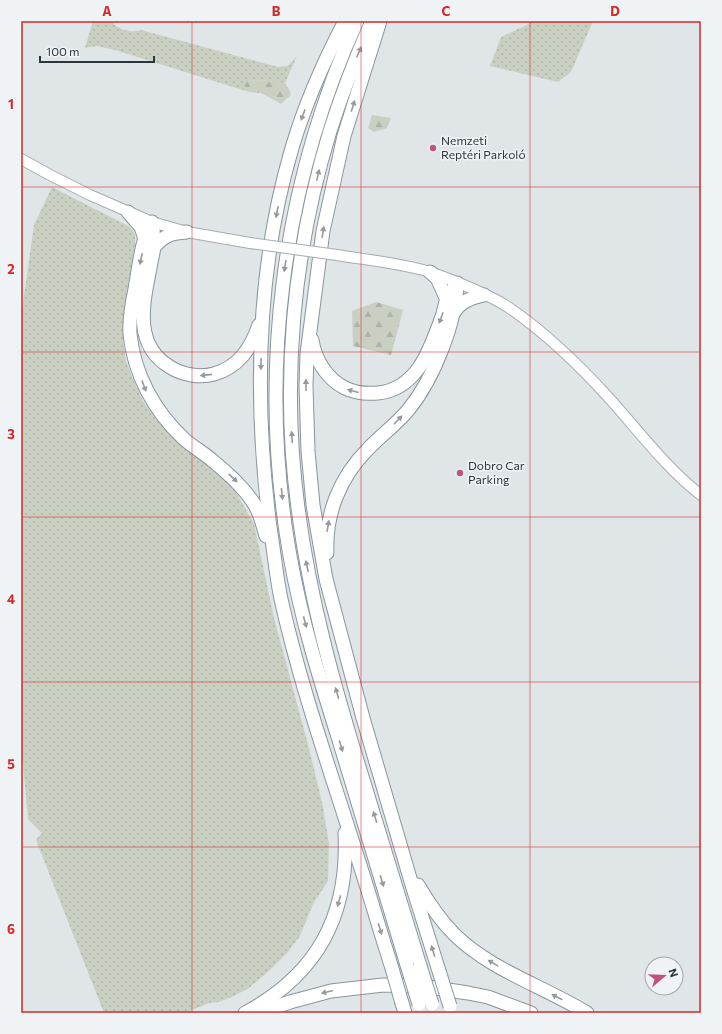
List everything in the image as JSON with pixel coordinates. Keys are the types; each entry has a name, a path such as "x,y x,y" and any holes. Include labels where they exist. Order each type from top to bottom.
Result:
{"highway":[{"path":"345,21 324,62 292,147 276,214 267,268 263,311 261,424 265,486 281,598 296,658 342,812 359,861 404,1008"},
{"path":"357,21 335,72 307,160 293,221 284,271 278,328 276,382 279,465 290,557 302,611 318,671 414,965"},
{"path":"372,21 348,79 330,130 309,213 298,276 293,335 290,393 292,450 297,507 305,556 328,660 427,1008"},
{"path":"380,21 352,108 336,167 323,231 307,354 306,386 308,451 313,505 326,579 363,718 451,1009"},
{"path":"128,212 141,227 149,243 132,304 130,333 135,359 147,392 166,420 185,440 213,460 236,480 256,507 275,560"},
{"path":"152,222 148,229 149,243 143,324 150,347 164,363 175,370 195,376 206,376 224,371 233,366 249,349 256,334 263,311"},
{"path":"149,243 168,235 187,232"},
{"path":"430,272 436,278 447,300"},
{"path":"310,326 316,354 327,374 335,383 346,389 363,393 384,393 397,388 419,368 430,347 447,300 457,283"},
{"path":"453,314 457,283"},
{"path":"326,579 327,531 333,504 339,489 351,468 359,458 400,419 422,390 436,362 456,308 465,301 484,295"},
{"path":"245,1013 272,998 289,984 304,968 319,948 328,932 342,889 346,863 345,827 342,812"},
{"path":"399,837 417,884 439,917 454,934 479,954 497,965 587,1013"},
{"path":"259,1013 290,1002 331,991 383,985 422,986 468,993 488,997 531,1013"}],"main road":[{"path":"21,159 50,175 152,222 187,232 250,243 337,255 430,272 507,306 545,334 564,351 658,453 701,495"}],"green space":[{"path":"93,21 111,21 117,27 124,30 141,30 278,67 288,66 297,56 285,83 259,80 246,81 244,85 249,92 115,50 97,46 85,48"},
{"path":"529,21 593,21 571,72 558,82 490,66 501,37 529,24"},
{"path":"259,80 285,83 291,95 281,104 261,93 249,92 244,85 246,81"},
{"path":"372,115 391,118 387,128 374,132 368,128"},
{"path":"52,187 130,227 135,234 135,244 123,320 123,341 126,361 143,401 158,422 223,478 236,492 254,524 274,618 323,807 329,844 328,881 313,904 300,936 287,953 249,988 232,997 218,1002 209,1003 192,1010 189,1013 104,1013 36,840 42,833 28,819 21,742 21,317 34,225"},
{"path":"376,302 403,310 391,355 353,346 352,311"}],"place":[{"name":"Nemzeti Reptéri Parkoló","path":"433,148"},
{"name":"Dobro Car Parking","path":"460,473"}]}
